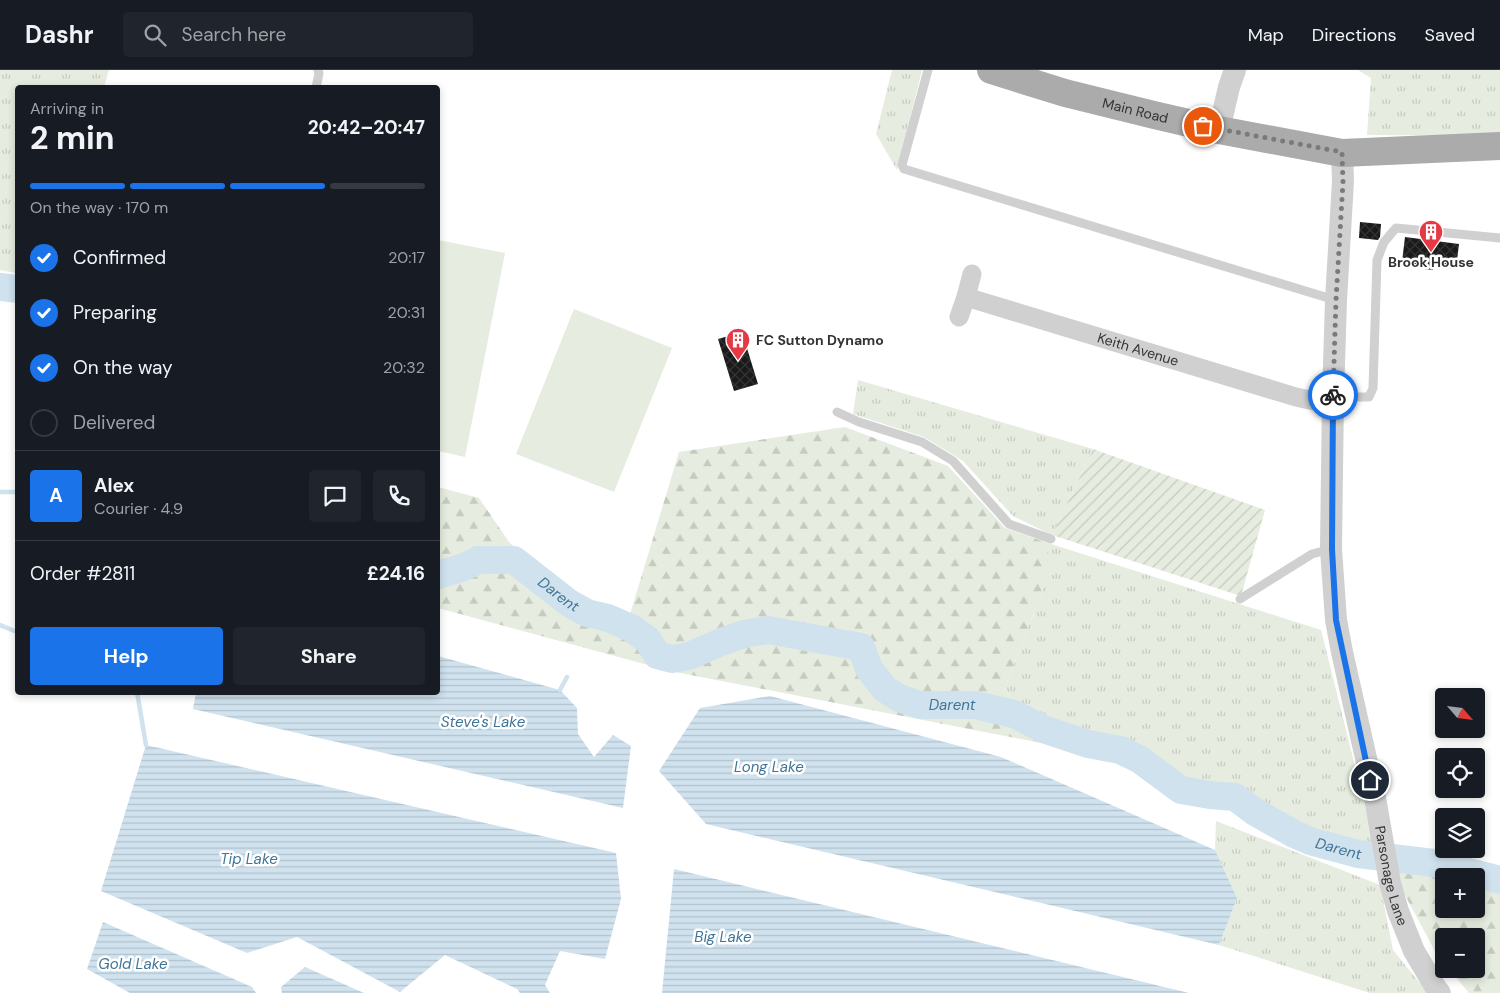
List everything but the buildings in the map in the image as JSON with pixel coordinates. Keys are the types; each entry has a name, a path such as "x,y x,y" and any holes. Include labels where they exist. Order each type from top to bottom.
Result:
{"main road":[{"name":"Main Road","path":"991,70 1065,93 1219,130 1342,152 1500,146"}],"street":[{"path":"1219,130 1235,70"},
{"name":"Parsonage Lane","path":"1342,152 1343,182 1336,300 1332,549 1332,574 1338,628 1382,835 1390,883 1398,911 1414,951 1440,993"},
{"path":"959,317 972,274"},
{"name":"Keith Avenue","path":"966,297 1296,397 1323,403 1334,400"}],"lane":[{"path":"317,85 318,70"},
{"path":"928,70 902,165 904,169 1336,300"},
{"path":"1334,400 1369,397 1373,388 1377,260 1384,242 1396,228 1500,238"},
{"path":"837,412 859,422 922,442 953,461 1009,524 1051,539"},
{"path":"1240,599 1312,554 1332,549"}],"green space":[{"path":"0,70 109,70 105,85 15,85 15,273 0,270"},
{"path":"892,70 922,70 897,170 876,134"},
{"path":"1358,70 1500,70 1500,136 1367,135 1371,78"},
{"path":"440,240 505,253 465,457 440,451"},
{"path":"574,309 672,348 614,492 516,454"},
{"path":"858,380 1093,449 1052,535 1013,516 963,461 924,437 853,414"},
{"path":"845,427 948,466 1005,528 1048,543 1048,576 1004,690 1062,747 670,671 440,609 440,488 479,498 509,542 576,601 628,621 679,452"},
{"path":"1093,449 1265,510 1241,596 1052,535"},
{"path":"1048,543 1321,630 1374,849 1305,833 1235,792 1183,784 1124,747 1035,721 1004,690 1048,576"},
{"path":"1216,821 1380,885 1393,950 1428,993 1370,993 1219,945 1237,898 1215,850"},
{"path":"1396,865 1435,873 1435,918 1485,918 1485,882 1500,885 1500,993 1469,993 1456,978 1485,978 1485,928 1435,928 1435,951 1400,886"}],"water":[{"name":"Steve's Lake","path":"440,657 560,690 577,708 578,734 594,757 613,735 631,746 623,808 193,709 196,695 440,695"},
{"name":"Long Lake","path":"770,696 1001,757 1215,850 1237,898 1219,945 706,824 659,771 700,708"},
{"name":"Tip Lake","path":"146,745 616,853 621,899 605,959 560,951 545,985 550,993 520,993 517,989 445,955 400,992 297,937 247,953 101,891"},
{"name":"Big Lake","path":"674,869 1189,993 662,993"},
{"name":"Gold Lake","path":"103,922 252,987 256,993 130,993 87,969"},
{"path":"305,967 364,993 282,993 281,987"}],"waterway":[{"name":"Darent","path":"0,287 15,289"},
{"path":"0,492 15,492"},
{"name":"Darent","path":"440,574 479,560 514,560 569,603 587,613 608,618 631,628 648,640 657,655 672,659 689,656 744,634 768,630 861,647 869,669 885,689 899,698 920,705 975,705 1014,714 1043,729 1088,744 1120,750 1139,759 1181,790 1235,797 1255,812 1310,841 1358,854 1434,863 1500,880"},
{"path":"0,625 15,631"},
{"path":"560,690 567,677"},
{"path":"138,695 146,745"}],"way so far":[{"path":"1203,126 1342,152 1343,182 1333,395"}],"place":[{"name":"Brook House","path":"1431,253"},
{"name":"FC Sutton Dynamo","path":"738,361"}],"route":[{"path":"1333,395 1332,574 1336,620 1370,780"}]}
